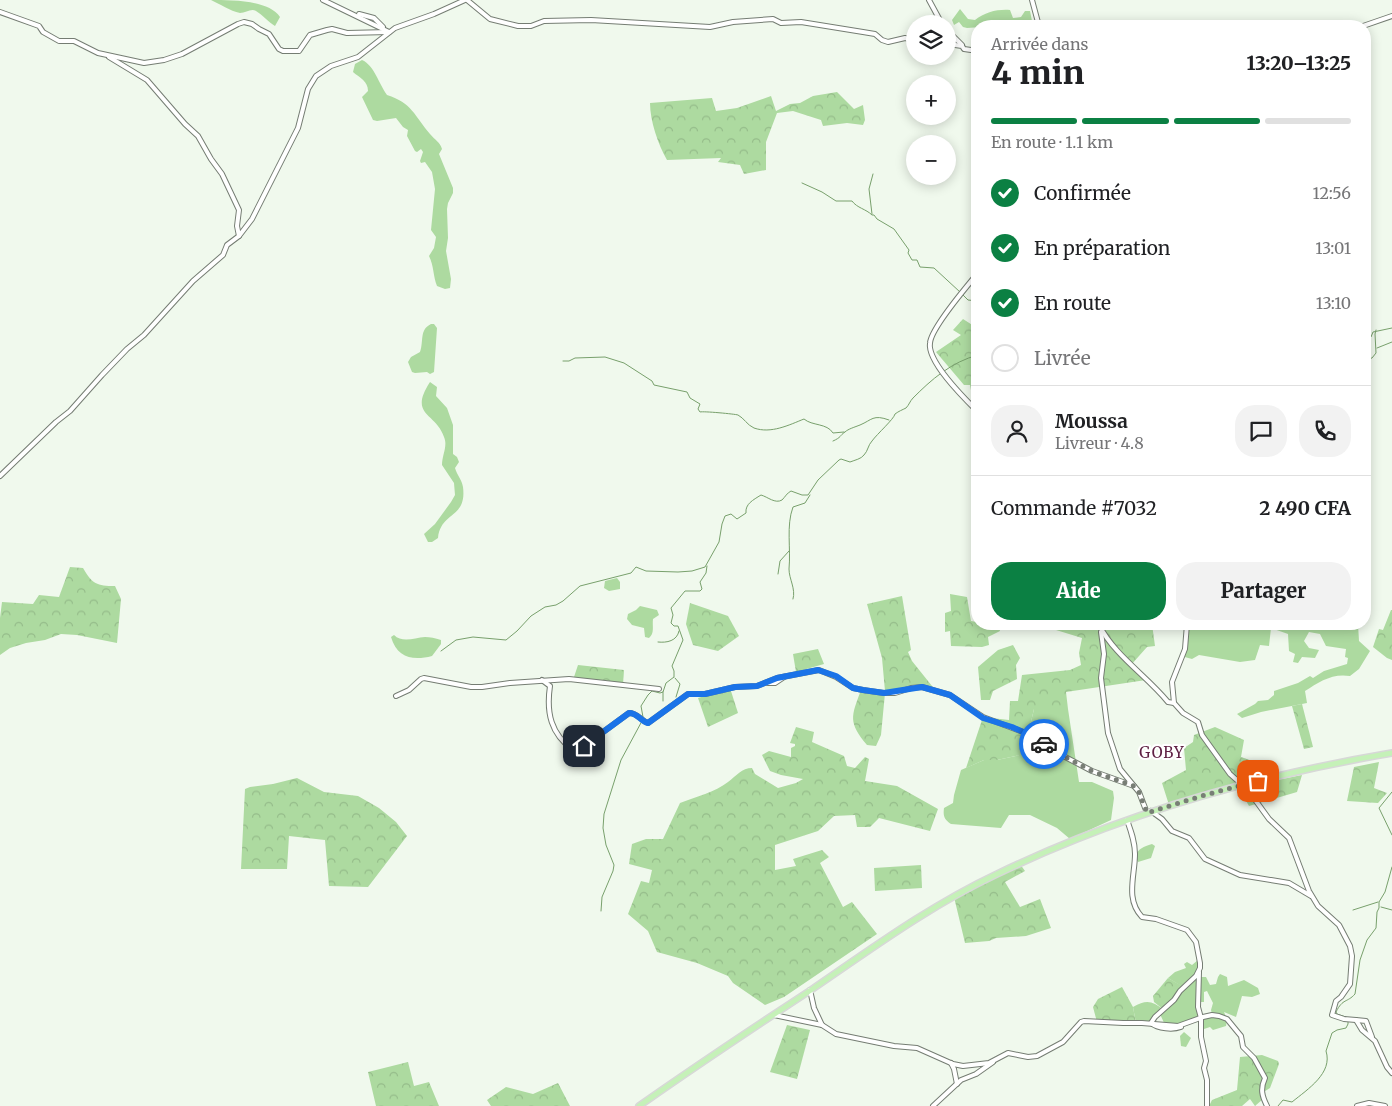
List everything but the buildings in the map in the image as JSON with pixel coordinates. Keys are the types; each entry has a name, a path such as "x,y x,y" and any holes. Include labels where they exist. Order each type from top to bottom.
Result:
{"main road":[{"path":"639,1106 893,934 996,874 1075,840 1149,812 1295,772 1392,753"}],"street":[{"path":"323,0 387,31"},
{"path":"98,53 144,63 164,60 182,54 244,22 252,24 269,34 279,49 283,51 299,51 308,37 327,30 347,34 387,31 466,0 490,19 518,26 531,26 544,21 591,20 710,27 733,22 773,19 781,22 801,22 875,34 888,42 906,38"},
{"path":"929,0 937,15"},
{"path":"1032,0 1037,20"},
{"path":"0,12 38,26 48,37 59,41 74,41 113,59 147,80 185,124 198,136 222,174 239,210 237,226 239,236"},
{"path":"1371,23 1392,16"},
{"path":"0,476 70,411 127,349 144,335 193,281 222,255 227,245 239,236 252,219 298,128 311,82 316,76 331,66 364,53 387,31"},
{"path":"956,40 964,49 971,50"},
{"path":"956,45 962,46"},
{"path":"971,282 933,332 930,348 938,366 971,404"},
{"path":"1100,630 1104,643 1101,678 1108,733 1120,769 1139,792 1149,812 1162,819 1172,831 1189,838 1205,859 1240,875 1261,880 1281,880 1290,883 1312,897"},
{"path":"1102,630 1134,669 1168,702 1174,704 1183,714 1198,722 1202,735 1230,774 1248,790 1275,826 1289,838 1312,897 1318,906 1339,925 1351,950 1350,984 1336,1001 1332,1015 1344,1019 1366,1021 1372,1038 1392,1073"},
{"path":"1174,704 1172,682 1184,649 1186,630"},
{"path":"542,680 550,686 548,704 552,723 563,743 573,750 584,746 629,713 639,716 642,721 648,723 688,694 712,693 735,687 757,686 786,676 818,670 836,676 853,688 863,690 884,693 922,687 950,695 983,718 1012,727 1039,739 1048,748 1092,771 1134,786"},
{"path":"396,696 409,690 424,678 456,685 482,687 569,679 577,682 659,689"},
{"path":"1127,820 1134,843 1135,856 1132,890 1134,907 1142,917 1156,919 1187,930 1198,948 1200,964 1198,1007 1206,1061 1204,1068 1208,1080 1207,1106"},
{"path":"1151,1024 1199,972"},
{"path":"810,990 814,1008 822,1025"},
{"path":"774,1015 822,1025 836,1034 894,1046 917,1048 951,1063 968,1066 995,1061"},
{"path":"933,1106 964,1078 984,1070 1008,1053 1028,1057 1037,1056 1063,1042 1084,1021 1178,1026 1212,1015 1227,1019 1240,1036 1243,1047 1254,1058 1265,1078 1261,1087 1263,1099 1267,1106"},
{"path":"1356,1020 1362,1030 1372,1038"},
{"path":"951,1063 957,1084"},
{"path":"1357,1106 1375,1103 1386,1106"}],"green space":[{"path":"211,0 259,4 275,11 280,17 275,26 254,10 240,13"},
{"path":"960,9 968,19 975,20 971,20 971,28 963,27 959,22 956,24 956,15"},
{"path":"1001,10 1010,10 1013,18 1021,17 1025,11 1030,11 1032,20 975,20 987,13"},
{"path":"362,60 373,70 387,95 402,102 412,110 442,149 439,154 453,188 447,209 448,238 446,251 451,279 450,288 445,289 437,286 429,256 434,248 436,237 431,230 435,189 432,172 425,162 421,163 423,152 421,149 417,152 415,151 407,136 408,130 396,118 373,120 362,97 368,91 367,85 353,72 355,64"},
{"path":"837,92 854,109 863,105 865,120 863,125 847,123 823,126 821,120 793,111 777,113 766,142 766,170 744,174 740,165 718,162 721,158 667,160 655,132 650,110 650,103 712,98 716,111 737,108 771,96 776,111 790,104 800,103 813,96"},
{"path":"963,319 971,324 971,390 970,385 964,385 936,352 961,335 953,330"},
{"path":"434,324 437,328 434,372 430,374 427,372 412,372 408,362 411,357 420,352 423,333 427,326"},
{"path":"430,382 437,387 436,396 447,408 453,425 453,454 459,462 455,468 463,487 463,497 458,510 440,529 438,538 428,542 424,534 435,524 455,495 454,483 442,465 444,437 423,408 424,393"},
{"path":"70,567 83,568 89,578 99,585 115,586 121,599 117,643 77,635 61,634 45,640 10,648 0,655 2,602 33,604 39,595 59,597"},
{"path":"617,578 620,582 620,589 609,591 604,588 605,581"},
{"path":"950,594 967,597 971,630 1000,631 988,637 989,645 982,647 951,646 950,631 945,632 945,613 951,611"},
{"path":"902,596 911,650 908,652 912,661 936,691 922,687 885,693 881,735 876,746 867,745 854,725 853,713 855,707 861,690 885,691 882,658 867,604"},
{"path":"690,603 728,616 739,636 718,651 693,645 686,624"},
{"path":"640,606 657,610 659,615 653,619 653,632 649,638 645,637 644,628 632,625 627,619 628,614"},
{"path":"1391,610 1392,660 1373,647 1379,629 1383,630"},
{"path":"1056,630 1153,630 1155,646 1147,647 1131,665 1146,680 1066,692 1068,709 1034,709 1030,726 1030,753 997,760 984,760 966,768 983,717 1009,720 1010,701 1018,701 1022,675 1070,670 1081,665 1079,653 1082,638"},
{"path":"1187,630 1271,630 1269,646 1260,645 1255,660 1240,662 1199,655 1192,659 1181,656 1185,649"},
{"path":"1277,630 1358,630 1359,641 1370,651 1359,669 1350,676 1332,677 1305,691 1307,703 1261,712 1242,718 1237,714 1258,701 1268,700 1274,695 1274,691 1298,683 1310,676 1313,678 1324,671 1347,664 1348,658 1345,657 1346,649 1326,646 1320,634 1309,632 1304,641 1309,648 1319,650 1315,658 1302,657 1298,663 1293,662 1295,654 1289,651 1288,634"},
{"path":"394,635 401,639 433,638 441,640 441,644 432,656 412,658 397,650 391,637"},
{"path":"1013,645 1020,658 1016,665 1017,679 993,691 990,700 981,700 978,667 998,650"},
{"path":"818,649 824,664 796,672 793,654"},
{"path":"578,665 624,670 623,685 573,680"},
{"path":"730,688 738,713 708,727 698,698"},
{"path":"1302,704 1313,747 1304,749 1292,706"},
{"path":"1034,709 1068,709 1079,782 1092,782 1113,791 1111,820 1070,839 1057,828 1030,815 1009,815 1001,828 951,824 944,817 944,808 953,803 961,770 984,760 997,760 1029,753 1030,726"},
{"path":"796,727 814,732 812,742 844,756 847,766 855,768 865,757 869,759 865,781 897,786 938,809 930,831 879,818 870,827 857,827 855,815 834,816 818,831 775,845 775,870 796,866 793,859 822,850 829,857 820,863 843,907 852,902 877,934 784,997 765,1005 733,983 728,976 697,963 657,952 648,931 628,914 641,881 649,883 652,870 629,864 632,844 646,839 663,839 680,803 717,789 745,769 752,768 755,774 778,788 803,779 770,771 762,755 769,751 791,757 791,748 795,744 790,743"},
{"path":"1215,727 1244,740 1241,757 1270,769 1272,781 1302,775 1297,792 1249,806 1238,786 1169,805 1162,783 1186,770 1184,748 1193,742 1194,735"},
{"path":"1379,762 1374,788 1387,793 1378,803 1347,801 1354,767"},
{"path":"297,778 324,792 358,796 379,808 396,822 407,836 368,887 329,886 325,840 289,836 287,869 241,869 245,789"},
{"path":"1152,844 1155,846 1151,858 1138,862 1135,856 1138,851"},
{"path":"1020,864 1025,871 1005,882 1020,907 1040,899 1051,928 1026,936 965,943 954,897"},
{"path":"921,865 922,888 875,891 874,868"},
{"path":"1198,960 1202,967 1200,968 1199,977 1206,977 1210,985 1216,984 1220,974 1227,977 1228,986 1244,980 1258,988 1260,994 1252,997 1242,996 1236,1017 1224,1012 1227,1019 1226,1026 1213,1030 1210,1027 1201,1030 1200,1019 1178,1026 1165,1025 1160,1014 1151,1023 1136,1023 1133,1007 1149,1002 1164,1010 1183,987 1168,978 1175,972 1186,968 1184,964 1187,962 1192,965","holes":["1207,991 1213,1003 1212,1014 1201,1017 1199,1002 1204,1002 1204,992"]},
{"path":"1168,978 1184,987 1164,1010 1154,1002 1153,996"},
{"path":"1122,987 1133,1007 1136,1023 1097,1022 1093,1007 1098,999"},
{"path":"787,1025 810,1030 797,1079 770,1072"},
{"path":"1184,1032 1191,1038 1186,1047 1181,1046 1180,1036"},
{"path":"1262,1055 1278,1061 1279,1064 1270,1088 1262,1093 1263,1099 1255,1106 1250,1099 1242,1106 1209,1106 1212,1100 1237,1090 1240,1057"},
{"path":"408,1062 414,1086 429,1082 439,1106 376,1106 368,1072"},
{"path":"558,1083 570,1106 491,1106 487,1100 506,1087 533,1094"}],"waterway":[{"path":"872,214 869,189 873,174"},
{"path":"802,183 836,201 852,201 874,215 877,219 894,229 909,250 908,253 912,260 917,260 920,267 934,268 960,292"},
{"path":"963,295 971,300"},
{"path":"1371,337 1373,332 1392,328"},
{"path":"1371,358 1376,353 1376,330"},
{"path":"1377,348 1392,342"},
{"path":"563,361 575,358 605,357 624,363 652,381 654,385 687,392 690,398 700,404 698,409 700,412 738,415 749,425 760,430 786,426 804,419 823,426 833,433 844,432"},
{"path":"441,651 456,640 473,637 506,640 531,616 545,607 556,605 563,601 580,586 631,573 636,567 646,571 678,572 692,571 705,567 719,542 725,516 731,514 737,519 746,513 750,502 761,495 777,501 782,500 791,491 808,495 818,480 839,460 850,462 863,456 871,443 895,414 906,408 913,398 934,378 950,367 971,357"},
{"path":"833,441 848,430 873,418 889,420"},
{"path":"793,599 794,592 789,569 791,514 793,507 805,503 810,495"},
{"path":"778,574 780,561 789,551"},
{"path":"643,717 641,706 648,695 652,691 663,692 666,683 674,677 672,666 683,640 678,626 674,626 671,623 673,615 671,608 685,591 700,591 702,589 700,582 706,573 707,566"},
{"path":"658,642 671,641 679,631"},
{"path":"675,678 680,684 676,697"},
{"path":"663,692 663,701"},
{"path":"601,911 602,897 614,865 606,845 603,828 604,814 621,760 642,721"},
{"path":"1392,792 1379,808 1392,835"},
{"path":"1346,1017 1336,1012 1343,1003 1355,994 1360,960 1367,940 1376,928 1379,902 1385,892 1392,867"},
{"path":"1353,910 1378,902"},
{"path":"1381,907 1392,910"},
{"path":"1278,1106 1283,1100 1292,1102 1318,1080 1326,1066 1326,1051 1332,1033 1346,1028 1348,1021"}],"way so far":[{"path":"1044,744 1048,748 1092,771 1134,786 1143,800 1147,813 1258,781"}],"district":[{"name":"GOBY","path":"1162,752"}],"route":[{"path":"584,746 629,713 639,716 642,721 648,723 688,694 712,693 746,685 757,686 777,678 813,670 836,676 853,688 863,690 895,693 922,687 950,695 983,718 1012,727 1039,739 1044,744"}]}
